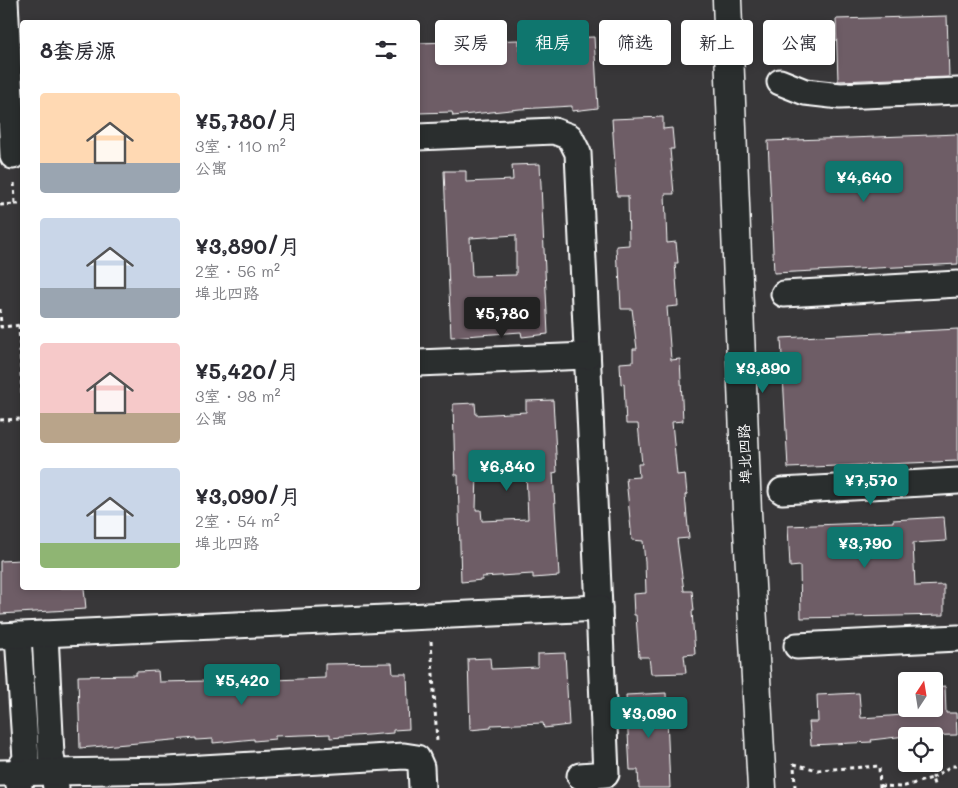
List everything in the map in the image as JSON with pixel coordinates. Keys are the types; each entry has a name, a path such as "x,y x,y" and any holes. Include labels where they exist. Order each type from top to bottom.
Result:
{"street":[{"path":"6,0 12,157"},
{"name":"埠北四路","path":"727,0 746,494 762,788"},
{"path":"780,82 805,92 840,96 958,91"},
{"path":"420,137 554,131 570,137 578,153 606,774 580,776"},
{"path":"784,294 958,284"},
{"path":"420,363 587,356"},
{"path":"782,491 958,481"},
{"path":"13,777 26,759 9,635 599,608"},
{"path":"45,634 52,755 56,780"},
{"path":"797,646 958,638"},
{"path":"13,777 56,780 168,770 404,756 416,758 421,767 422,788"}],"path":[{"path":"12,157 15,204"},
{"path":"0,205 20,204"},
{"path":"0,309 1,327 20,325"},
{"path":"0,420 20,419"},
{"path":"430,616 438,750"},
{"path":"795,788 794,764 818,770 879,766 880,787 902,787 932,778 951,766 958,766"},
{"path":"932,778 935,788"}],"building":[{"path":"947,16 949,77 838,81 836,19"},
{"path":"589,37 594,37 598,108 572,111 572,106 453,116 452,112 420,113 420,43 435,42 435,65 507,65 507,40 517,40 517,65 589,65"},
{"path":"663,117 663,129 672,128 674,149 670,149 674,194 665,194 667,243 676,242 678,263 675,263 678,306 667,307 671,360 680,359 683,421 672,422 677,475 685,474 689,538 677,539 684,591 692,591 695,654 684,655 686,673 651,674 649,657 639,657 636,615 634,615 633,594 646,593 645,562 643,541 632,540 626,478 639,477 638,464 642,464 638,424 626,424 624,383 621,384 620,363 633,362 633,349 637,349 632,309 621,309 616,246 629,245 628,196 617,196 612,119"},
{"path":"958,134 958,264 774,273 768,141"},
{"path":"540,164 548,334 522,337 521,332 451,337 444,171 466,171 466,182 513,180 512,165","holes":["516,235 516,275 472,276 470,238"]},
{"path":"958,329 958,461 788,468 781,338"},
{"path":"553,400 557,472 553,473 559,576 533,578 533,574 482,577 482,580 461,582 458,475 455,475 453,404 475,403 476,415 526,412 526,401","holes":["515,468 515,471 526,471 528,519 482,521 481,510 476,510 477,470"]},
{"path":"944,517 946,541 913,543 915,586 944,585 944,615 801,618 800,566 790,567 788,526 893,522 893,520"},
{"path":"20,560 20,590 84,590 86,609 0,614 0,561"},
{"path":"565,653 569,725 544,728 543,723 491,725 491,728 470,730 468,659 490,658 491,669 538,667 538,654"},
{"path":"392,663 393,674 407,674 409,729 393,730 393,733 330,738 330,734 275,736 275,739 213,743 213,739 196,740 196,738 80,748 78,676 136,675 136,672 158,671 159,682 208,681 207,670 274,669 274,680 325,678 325,664"},
{"path":"943,686 945,686 946,713 956,713 957,735 943,735 943,727 898,727 898,737 871,740 872,742 811,745 809,722 818,722 817,695 859,693 861,718 898,715 898,718 942,718"},
{"path":"666,693 670,788 639,788 638,770 630,770 626,695"}]}
